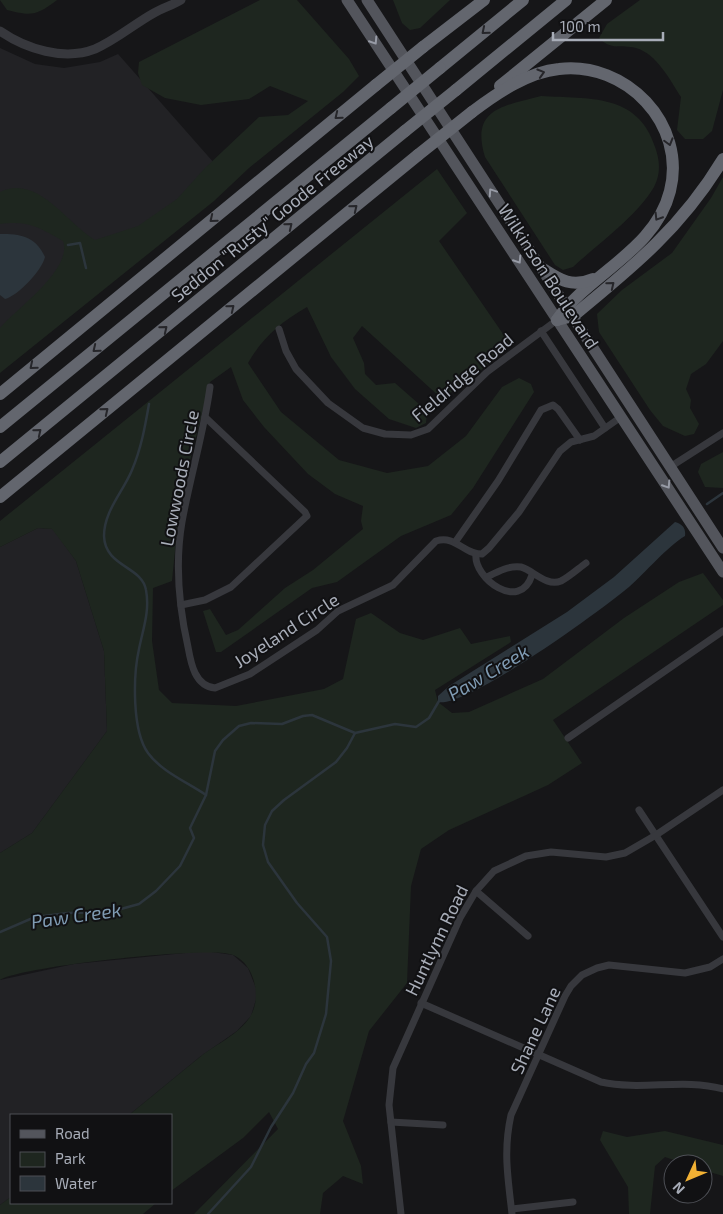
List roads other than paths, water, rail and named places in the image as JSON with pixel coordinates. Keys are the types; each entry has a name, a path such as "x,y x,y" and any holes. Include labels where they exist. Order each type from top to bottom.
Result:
{"highway":[{"path":"423,46 470,0"},
{"path":"0,394 423,46 484,0"},
{"name":"Seddon \"Rusty\" Goode Freeway","path":"0,427 522,0"},
{"name":"Seddon \"Rusty\" Goode Freeway","path":"0,462 566,0"},
{"path":"0,497 482,104 499,87 606,0"},
{"path":"482,104 536,74 575,68 602,73 627,85 645,100 658,116 666,133 671,152 670,192 662,212 649,231 622,259 602,275 570,310"},
{"path":"557,320 663,239 696,200 723,159"},
{"path":"543,269 569,283 578,284 602,275"}],"main road":[{"name":"Wilkinson Boulevard","path":"347,0 723,572"},
{"name":"Wilkinson Boulevard","path":"367,0 723,548"},
{"path":"581,357 612,393 661,465 670,467"}],"street":[{"path":"155,12 168,0"},
{"path":"0,31 18,42 39,49 64,53 80,53 102,45 155,12 181,0"},
{"name":"Fieldridge Road","path":"279,329 286,350 296,369 328,403 363,428 385,434 411,435 428,429 487,372 557,320"},
{"path":"541,331 605,428"},
{"name":"Lowwoods Circle","path":"181,605 180,538 210,387"},
{"path":"580,440 558,409 553,405 541,410 498,481 456,541 467,551 482,554 519,512 560,451 571,442 580,440 594,436 622,417"},
{"path":"181,605 206,600 231,587 289,535 307,516 205,417"},
{"path":"670,467 723,433"},
{"name":"Joyeland Circle","path":"181,605 194,673 205,684 215,688 250,674 317,630 338,611 393,585 436,541 446,538 456,541"},
{"path":"476,554 475,560 479,568 497,587 506,592 517,592 530,584 532,575"},
{"path":"487,576 520,567 532,575 554,582 561,581 586,563"},
{"path":"568,738 723,631"},
{"name":"Huntlynn Road","path":"401,1214 389,1093 393,1068 460,918 476,890 494,871 526,856 550,852 615,856 625,853 656,835 723,790"},
{"path":"639,810 723,937"},
{"path":"476,890 528,936"},
{"name":"Shane Lane","path":"512,1212 506,1165 507,1134 515,1105 571,986 590,971 614,965 685,974 705,969 723,959"},
{"path":"421,1003 586,1078 617,1086 691,1083 723,1089"},
{"path":"391,1122 443,1125"},
{"path":"512,1212 573,1202"}],"water":[{"path":"0,234 21,236 32,240 45,257 29,282 5,299 0,295"},
{"path":"675,522 683,527 685,536 671,546 614,599 565,635 504,674 476,690 453,700 438,702 438,696 449,686 567,612 614,577"}],"waterway":[{"path":"68,245 80,243 86,268"},
{"path":"149,404 138,454 132,470 110,510 104,536 110,554 138,576 146,590 147,613 137,660 135,688 137,718 143,743 148,753 160,766 206,795"},
{"name":"Paw Creek","path":"707,504 723,493"},
{"name":"Paw Creek","path":"0,932 35,917 68,913 110,912 139,904 156,891 180,866 194,838 190,828 206,795 215,751 223,740 239,726 251,723 282,724 303,716 312,715 355,733 395,724 416,727 429,718 439,701"},
{"path":"208,1214 251,1167 271,1127 293,1093 306,1064 314,1053 326,1014 331,961 327,937 297,903 268,862 263,845 265,825 272,811 284,800 336,762 347,748 355,733"}]}
